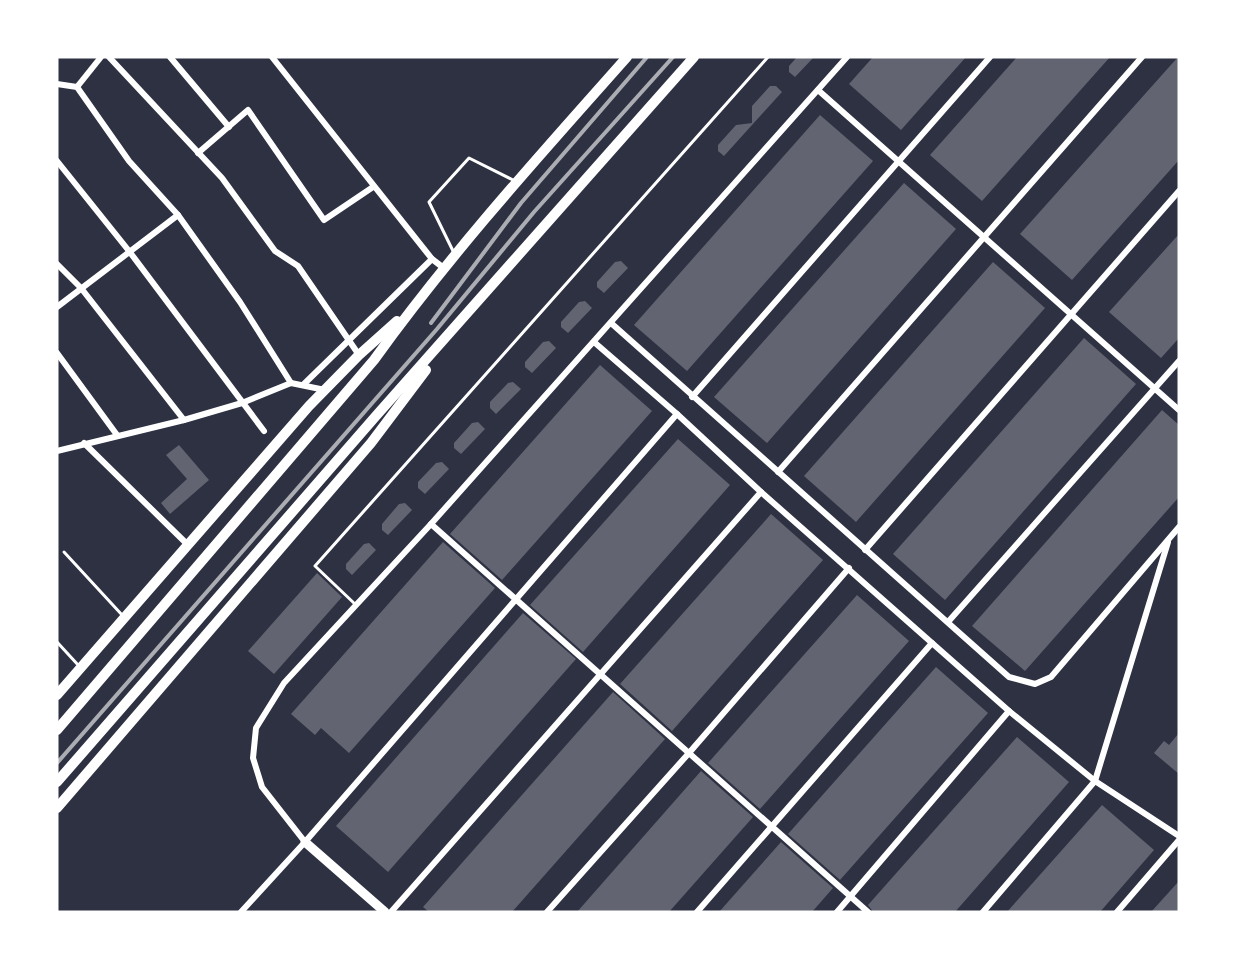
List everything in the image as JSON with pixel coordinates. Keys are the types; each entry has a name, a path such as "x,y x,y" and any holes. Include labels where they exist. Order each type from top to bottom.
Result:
{"highway":[{"path":"57,730 374,360 413,306 517,182 627,57"},
{"path":"57,782 694,57"},
{"path":"57,808 371,443 474,305"},
{"path":"57,695 187,544 325,390 359,355 413,306"}],"main road":[{"path":"306,842 385,912"}],"street":[{"path":"77,87 101,57"},
{"path":"109,57 222,178 275,251 298,266 359,355"},
{"path":"170,57 229,127"},
{"path":"272,57 373,187 432,259 445,269"},
{"path":"306,842 262,787 253,758 256,729 284,683 431,524 847,57"},
{"path":"692,397 990,57"},
{"path":"778,472 1142,57"},
{"path":"57,84 77,87 129,161 178,215 240,302 291,383"},
{"path":"818,90 1179,410"},
{"path":"198,153 248,110 324,220 373,187"},
{"path":"57,161 129,251 264,431"},
{"path":"865,550 1179,191"},
{"path":"57,307 178,215"},
{"path":"304,384 432,259"},
{"path":"57,264 81,288 184,420"},
{"path":"611,323 1009,677 1035,684 1051,677 1179,527"},
{"path":"594,342 1009,711 1095,781 1179,838 1117,912"},
{"path":"57,353 117,435"},
{"path":"948,622 1179,361"},
{"path":"57,451 184,420 242,403 291,383 325,390"},
{"path":"241,912 306,842 677,414"},
{"path":"84,443 187,544"},
{"path":"392,912 761,492"},
{"path":"431,524 868,912"},
{"path":"983,912 1095,781 1168,540"},
{"path":"547,912 689,753 849,568"},
{"path":"697,912 773,828 932,643"},
{"path":"837,912 1009,711"}],"lane":[{"path":"356,604 315,566 768,57"},
{"path":"455,257 429,202 469,158 517,182"},
{"path":"64,552 124,617"},
{"path":"57,642 81,667"}],"building":[{"path":"797,57 814,57 795,77 789,72 789,66"},
{"path":"873,57 966,57 901,130 849,84"},
{"path":"1017,57 1110,57 982,201 930,155"},
{"path":"1178,57 1179,160 1072,280 1020,234"},
{"path":"770,86 776,86 782,92 724,156 718,151 718,145 736,125 752,123 752,106"},
{"path":"820,115 873,161 687,371 634,325"},
{"path":"904,183 956,229 767,443 714,397"},
{"path":"1179,234 1179,338 1161,358 1109,312"},
{"path":"621,261 628,268 604,293 597,287 597,282 615,262"},
{"path":"993,262 1045,308 856,522 804,476"},
{"path":"585,301 592,308 568,333 561,327 561,322 579,302"},
{"path":"1084,338 1136,384 945,600 893,554"},
{"path":"549,341 556,348 532,373 525,367 525,362 543,342"},
{"path":"600,365 652,411 502,580 450,534"},
{"path":"513,382 521,389 496,414 490,408 490,402 508,383"},
{"path":"1162,410 1179,425 1179,497 1025,671 972,626"},
{"path":"478,422 485,429 461,454 454,448 454,443 472,423"},
{"path":"678,439 730,485 583,652 530,605"},
{"path":"179,445 209,480 170,514 161,503 187,479 166,455"},
{"path":"442,462 449,469 425,494 418,488 418,482 436,463"},
{"path":"405,503 412,510 388,535 382,530 382,524 399,504"},
{"path":"771,514 823,560 672,731 620,684"},
{"path":"443,542 495,588 349,753 321,728 315,735 291,714"},
{"path":"369,543 376,550 352,575 346,569 346,564 364,544"},
{"path":"317,573 342,597 274,674 248,651"},
{"path":"857,595 909,641 760,809 708,763"},
{"path":"523,613 576,659 388,872 336,826"},
{"path":"936,667 988,713 840,880 788,834"},
{"path":"613,692 665,739 512,912 429,912 423,907"},
{"path":"1179,733 1179,774 1154,753 1164,741 1169,745"},
{"path":"1017,737 1069,782 955,912 873,912 868,905"},
{"path":"701,771 753,817 669,912 577,912"},
{"path":"1102,805 1154,850 1100,912 1007,912"},
{"path":"781,842 833,888 812,912 719,912"},
{"path":"1179,881 1179,912 1151,912"}],"railway":[{"path":"431,323 521,203 647,57"},
{"path":"57,763 437,329 534,212 673,57"}]}
